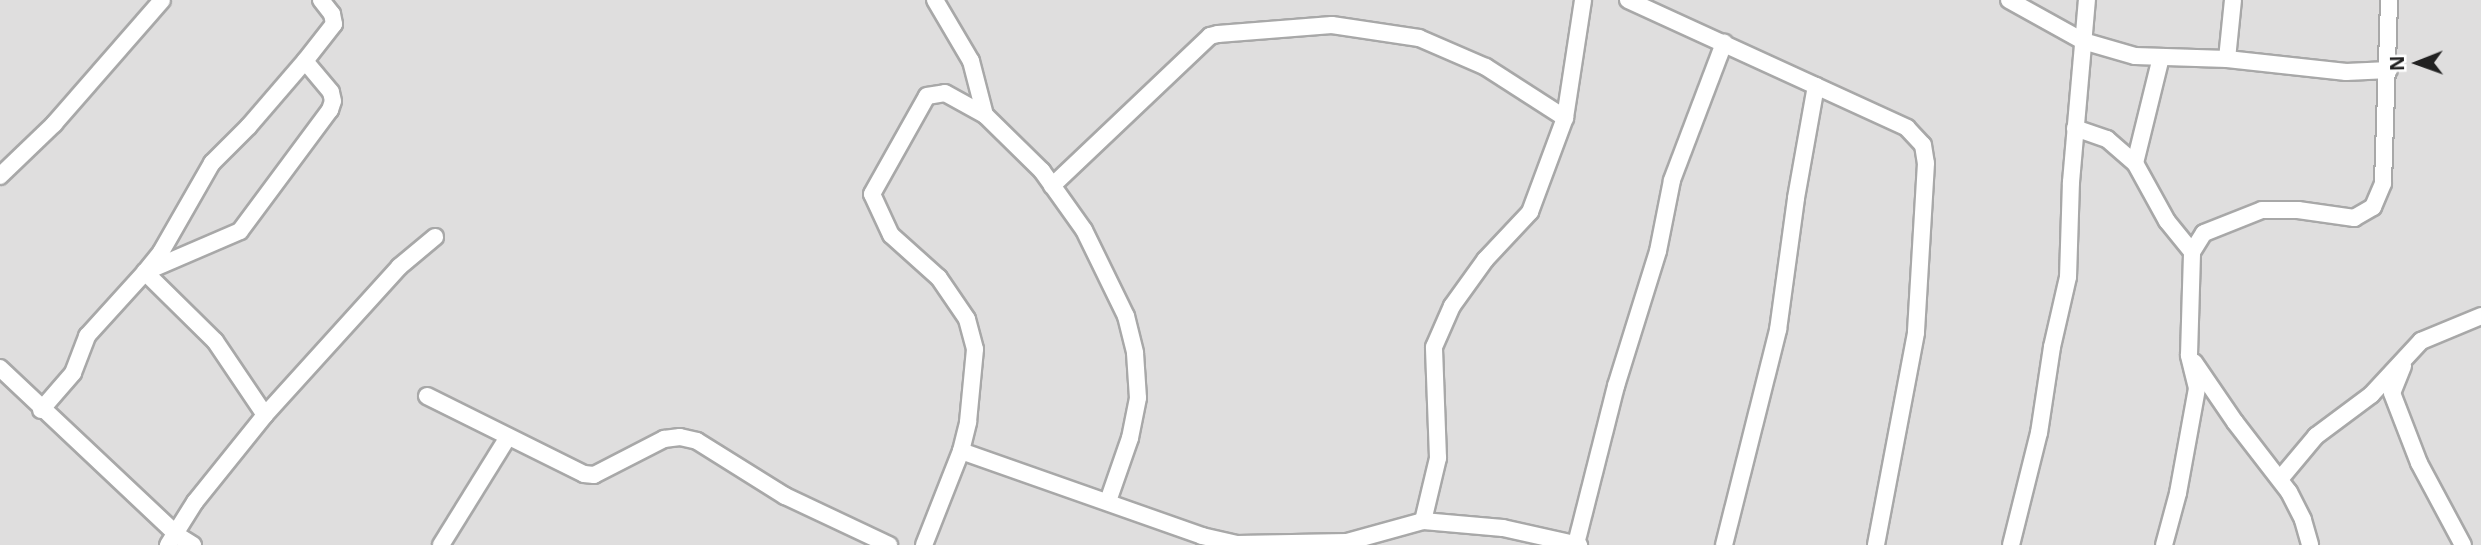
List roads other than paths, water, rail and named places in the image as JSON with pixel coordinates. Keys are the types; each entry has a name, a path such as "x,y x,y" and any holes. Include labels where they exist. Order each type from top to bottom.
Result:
{"street":[{"path":"0,176 54,124 162,0"},
{"path":"41,410 73,373 87,336 161,252 212,163 249,126 334,24 332,14 321,0"},
{"path":"935,0 971,61 985,115"},
{"path":"1423,521 1438,458 1434,347 1452,306 1485,260 1530,212 1564,118 1583,0"},
{"path":"1628,0 1907,128 1923,145 1926,163 1916,332 1877,545"},
{"path":"2009,0 2083,41 2135,55 2227,59 2346,72 2389,70"},
{"path":"2011,545 2039,433 2052,347 2068,277 2076,128 2087,0"},
{"path":"2227,59 2234,0"},
{"path":"2164,545 2178,493 2184,445 2197,388 2189,355 2192,253 2204,233 2262,210 2298,210 2354,218 2373,207 2383,183 2382,148 2389,70 2389,0"},
{"path":"1052,186 1210,36 1218,34 1332,25 1419,38 1486,67 1564,118"},
{"path":"961,451 1202,536 1237,544 1347,541 1423,521 1503,528 1577,545 1616,386 1658,251 1672,180 1724,43"},
{"path":"2135,163 2161,57"},
{"path":"145,272 240,231 330,110 333,101 331,92 305,61"},
{"path":"1724,545 1777,330 1816,86"},
{"path":"924,545 961,451 968,422 975,349 967,319 939,278 891,235 872,194 928,96 945,93 985,115 1042,171 1084,230 1126,316 1135,353 1138,398 1129,438 1108,502"},
{"path":"2076,128 2107,139 2135,163 2167,221 2192,253"},
{"path":"172,540 195,502 265,415 399,267 435,237"},
{"path":"145,272 215,341 265,415"},
{"path":"2280,479 2316,436 2371,395 2421,341 2481,316"},
{"path":"2189,355 2235,422 2280,479 2303,520 2310,545"},
{"path":"2407,357 2392,393 2419,463 2463,545"},
{"path":"0,368 172,540 192,545"},
{"path":"427,396 584,474 594,475 664,439 680,437 697,441 785,496 889,545"},
{"path":"441,545 508,437"}]}
